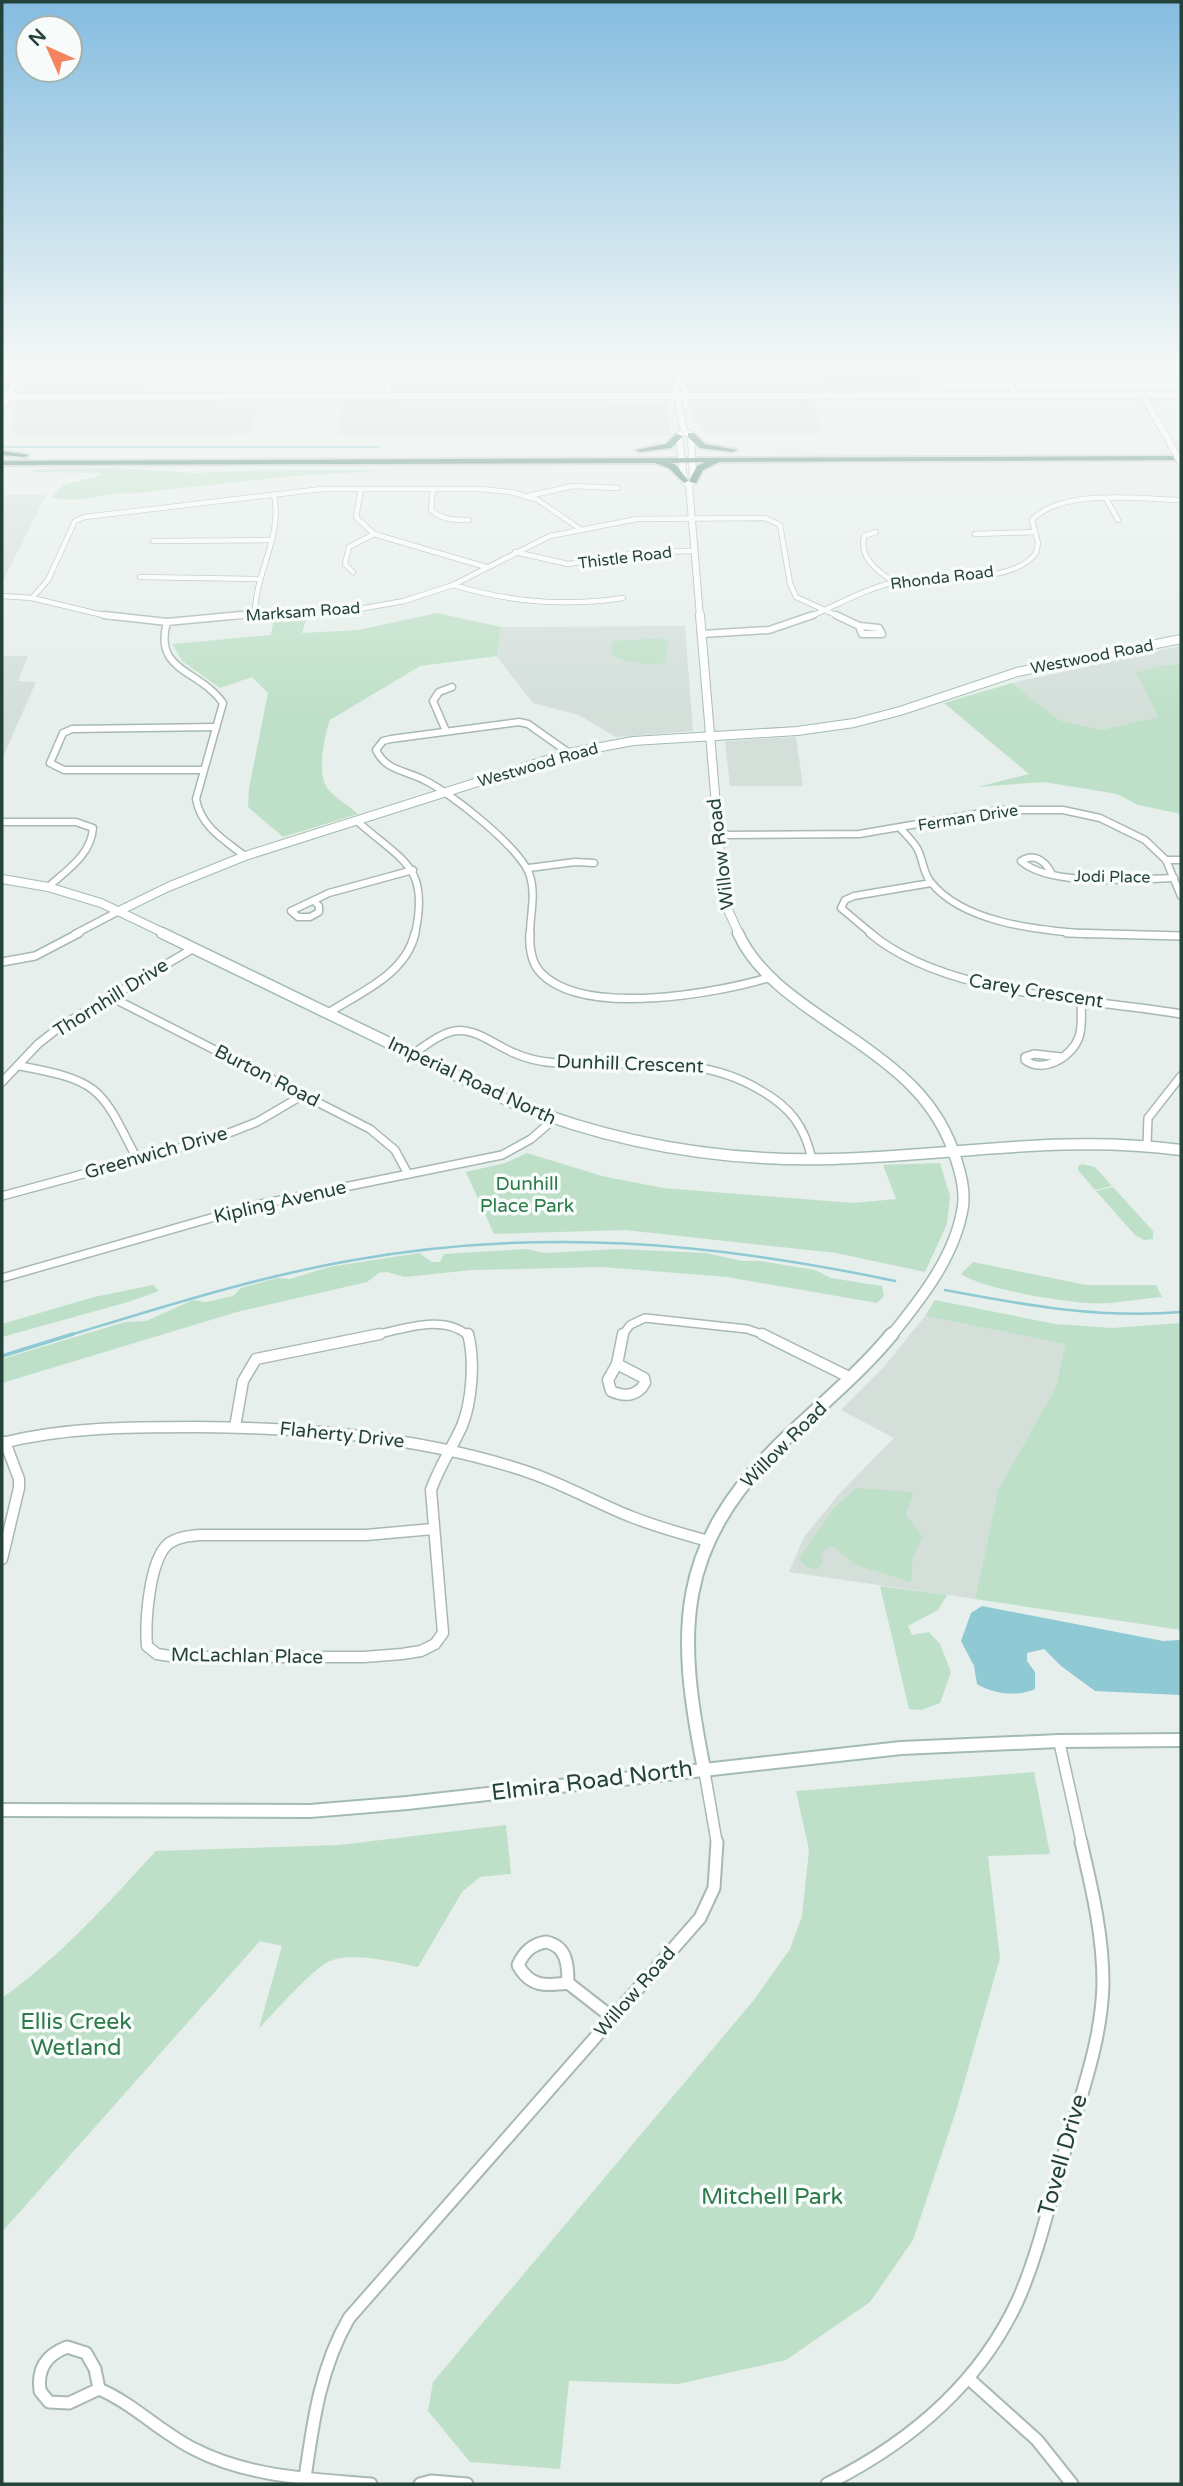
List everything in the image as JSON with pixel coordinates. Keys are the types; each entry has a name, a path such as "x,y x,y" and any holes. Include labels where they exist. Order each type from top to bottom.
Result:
{"street":[{"name":"Willow Road","path":"305,2478 322,2379 339,2332 365,2297 613,2018 689,1931 708,1905 716,1881 719,1855 684,1652 690,1600 708,1541 732,1500 761,1463 852,1378 901,1321 949,1251 957,1234 963,1205 963,1183 956,1150 939,1115 906,1076 771,977 744,947 728,917 724,901 709,736 689,482"},
{"path":"528,496 578,486 618,488"},
{"path":"32,598 48,580 75,521 79,519 322,489 492,490 528,496 545,503 580,529"},
{"path":"361,489 356,517 374,534 486,567"},
{"path":"433,489 431,510 435,514 455,520 469,520"},
{"path":"255,614 260,579 279,512 274,495"},
{"name":"Rhonda Road","path":"701,634 765,631 792,624 894,582 989,574 1016,567 1028,562 1038,551 1040,542 1032,520 1038,511 1069,500 1181,500"},
{"path":"1107,500 1118,520"},
{"name":"Marksam Road","path":"2,596 32,598 119,619 167,622 255,614 326,612 379,606 453,585 536,540 580,529 637,519 765,518 779,522 792,590 796,597 859,626"},
{"path":"876,532 864,536 861,544 863,552 876,570 894,582"},
{"path":"975,534 1035,532"},
{"path":"353,572 345,564 349,547 374,534"},
{"path":"153,541 271,540"},
{"name":"Thistle Road","path":"515,552 568,564 644,552 694,551"},
{"path":"140,577 260,579"},
{"path":"453,585 496,598 559,603 599,603 623,598"},
{"path":"167,622 161,637 164,652 171,662 223,703 196,800 199,816 245,856"},
{"name":"Westwood Road","path":"2,962 35,956 168,887 245,856 569,754 633,741 785,732 854,723 900,711 1017,672 1181,639"},
{"path":"446,731 433,701 439,692 452,687"},
{"path":"569,754 528,724 519,722 391,739 383,741 376,750 378,758 390,768 425,780 516,851 529,868 533,887 532,959 542,973 557,983 592,994 683,996 706,994 771,977"},
{"path":"203,770 64,770 50,763 62,733 72,729 216,727"},
{"name":"Ferman Drive","path":"718,835 842,835 901,829 1000,810 1063,810 1120,825 1145,839 1166,860 1181,896"},
{"path":"328,1013 381,980 406,958 412,947 420,911 420,889 413,870 358,821"},
{"path":"2,822 76,822 93,828 91,843 82,856 48,887"},
{"path":"901,829 917,849 931,883 975,911 1026,926 1100,936 1181,936"},
{"path":"1166,860 1181,860"},
{"path":"529,868 575,862 594,863"},
{"path":"314,901 413,870"},
{"name":"Jodi Place","path":"1051,872 1080,878 1174,878"},
{"name":"Imperial Road North","path":"2,879 48,887 119,911 553,1120 631,1142 677,1151 766,1160 812,1160 1084,1141 1147,1144 1181,1150"},
{"name":"Carey Crescent","path":"931,883 855,896 845,900 841,908 875,940 908,958 950,975 998,988 1181,1014"},
{"name":"Thornhill Drive","path":"2,1082 38,1044 110,996 194,948"},
{"name":"Burton Road","path":"110,996 380,1135 395,1150 408,1174"},
{"path":"1061,1057 1073,1048 1080,1037 1081,998"},
{"name":"Dunhill Crescent","path":"413,1054 451,1032 461,1031 472,1033 516,1054 545,1062 677,1063 722,1069 752,1082 798,1118 808,1137 812,1160"},
{"path":"20,1066 56,1072 89,1085 104,1097 137,1159"},
{"path":"1147,1144 1148,1118 1181,1076"},
{"name":"Greenwich Drive","path":"2,1196 239,1130 303,1095"},
{"name":"Kipling Avenue","path":"2,1278 256,1205 502,1155 531,1139 553,1120"},
{"path":"617,1364 644,1378 641,1391 628,1396 611,1391 607,1383 617,1364 623,1331 630,1323 645,1318 747,1329 768,1336 852,1378"},
{"name":"McLachlan Place","path":"235,1427 244,1374 247,1366 257,1359 425,1325 449,1325 468,1334 471,1346 468,1404 462,1425 438,1470 431,1490 443,1633 435,1644 421,1651 364,1657 176,1657 157,1654 147,1646 145,1626 160,1555 174,1540 200,1535 366,1535 433,1529"},
{"name":"Flaherty Drive","path":"4,1443 79,1429 235,1427 366,1433 450,1450 527,1471 631,1516 708,1541"},
{"path":"2,1559 19,1489 19,1479 4,1443"},
{"name":"Elmira Road North","path":"2,1810 310,1811 407,1803 901,1748 1059,1741 1181,1740"},
{"name":"Tovell Drive","path":"827,2484 896,2447 938,2413 968,2378 1011,2313 1026,2282 1099,2025 1103,1985 1099,1923 1059,1741"},
{"path":"568,1983 565,1955 557,1946 545,1942 533,1944 522,1952 517,1965 524,1979 536,1985 568,1983 613,2018"},
{"path":"67,2347 86,2353 95,2369 99,2389 76,2402 55,2404 43,2397 38,2384 42,2366 52,2353 67,2347"},
{"path":"968,2378 1050,2452 1072,2484"},
{"path":"99,2389 115,2395 164,2432 202,2453 250,2470 371,2484"},
{"path":"420,2484 431,2481 467,2484"}],"shaded area":[{"path":"2,495 46,495 2,583"},
{"path":"685,626 693,731 616,737 579,715 533,703 497,657 501,627"},
{"path":"1181,646 1181,665 1164,665 1137,672 1158,717 1101,730 1059,720 1012,683"},
{"path":"2,656 28,656 18,681 36,682 2,759"},
{"path":"796,737 803,786 730,786 725,741"},
{"path":"925,1316 1065,1344 1056,1387 998,1490 975,1599 789,1572 804,1537 840,1493 894,1438 841,1410 883,1368"}],"green space":[{"path":"79,481 246,481 86,499 52,497 63,485"},
{"path":"437,613 501,627 497,656 420,666 330,720 323,755 324,782 330,792 358,814 283,837 248,807 249,788 268,693 252,677 220,688 182,661 172,644 271,635 274,618 307,617 302,633 358,630"},
{"path":"663,638 672,642 668,643 665,663 630,662 611,653 613,641"},
{"path":"1164,665 1181,665 1181,814 1138,805 1117,794 1044,782 978,787 1029,774 944,703 1012,683 1059,720 1101,730 1158,717 1136,672"},
{"name":"Dunhill Place Park","path":"527,1153 602,1176 663,1188 853,1203 896,1199 883,1165 940,1163 950,1196 947,1224 925,1272 836,1253 625,1230 494,1234 466,1172 505,1163"},
{"path":"1082,1164 1095,1167 1112,1186 1095,1190 1078,1170 1078,1166"},
{"path":"1113,1187 1153,1231 1153,1239 1144,1240 1135,1235 1096,1191"},
{"path":"526,1249 545,1253 618,1249 707,1253 742,1261 760,1261 815,1270 831,1278 882,1286 884,1296 877,1303 727,1277 603,1267 472,1270 405,1277 387,1272 379,1273 367,1282 237,1312 2,1383 2,1359 125,1322 146,1321 193,1300 206,1302 233,1296 241,1288 277,1278 290,1279 329,1267 419,1253 432,1262 440,1262 444,1254"},
{"path":"973,1262 1086,1285 1156,1285 1162,1297 1095,1303 1039,1297 986,1285 961,1274"},
{"path":"153,1285 159,1291 2,1337 2,1324 94,1297"},
{"path":"935,1300 1055,1324 1112,1328 1181,1323 1181,1630 975,1599 998,1490 1056,1387 1065,1344 925,1316"},
{"path":"856,1488 913,1492 906,1515 923,1537 913,1557 911,1582 856,1565 832,1546 821,1552 823,1563 816,1570 806,1567 799,1559 833,1509"},
{"path":"880,1586 947,1595 938,1610 908,1626 912,1635 929,1632 940,1644 951,1672 940,1703 921,1710 909,1709"},
{"name":"Mitchell Park","path":"1034,1772 1050,1854 988,1856 1000,1958 956,2111 913,2240 870,2302 786,2360 678,2384 569,2381 560,2469 470,2462 428,2411 433,2382 753,2001 790,1949 802,1916 809,1850 796,1791"},
{"name":"Ellis Creek Wetland","path":"506,1825 511,1874 480,1877 462,1892 418,1967 371,1958 335,1959 310,1976 259,2028 282,1946 260,1941 2,2232 2,1998 64,1947 156,1851 339,1845"}],"water":[{"path":"982,1606 1163,1641 1181,1640 1181,1695 1095,1691 1061,1666 1044,1649 1027,1653 1027,1661 1035,1672 1035,1689 1013,1694 983,1687 977,1684 974,1666 961,1641 971,1613"}],"waterway":[{"path":"67,1336 209,1294 317,1267 423,1250 491,1244 558,1242 692,1249 759,1257 895,1281"},
{"path":"945,1290 1092,1312 1181,1312"},
{"path":"2,1356 73,1334"}]}
